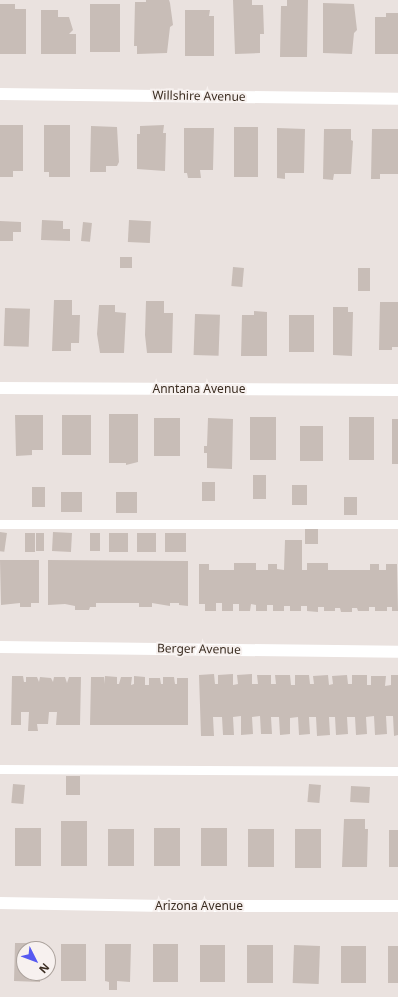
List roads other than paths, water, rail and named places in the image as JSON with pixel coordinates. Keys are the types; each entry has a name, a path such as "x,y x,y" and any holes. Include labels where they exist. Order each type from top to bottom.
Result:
{"street":[{"name":"Willshire Avenue","path":"0,94 398,99"},
{"name":"Anntana Avenue","path":"0,388 398,390"},
{"name":"Berger Avenue","path":"0,647 398,652"},
{"name":"Arizona Avenue","path":"0,903 165,906 398,906"}],"lane":[{"path":"0,524 398,524"},
{"path":"0,769 398,771"}]}
